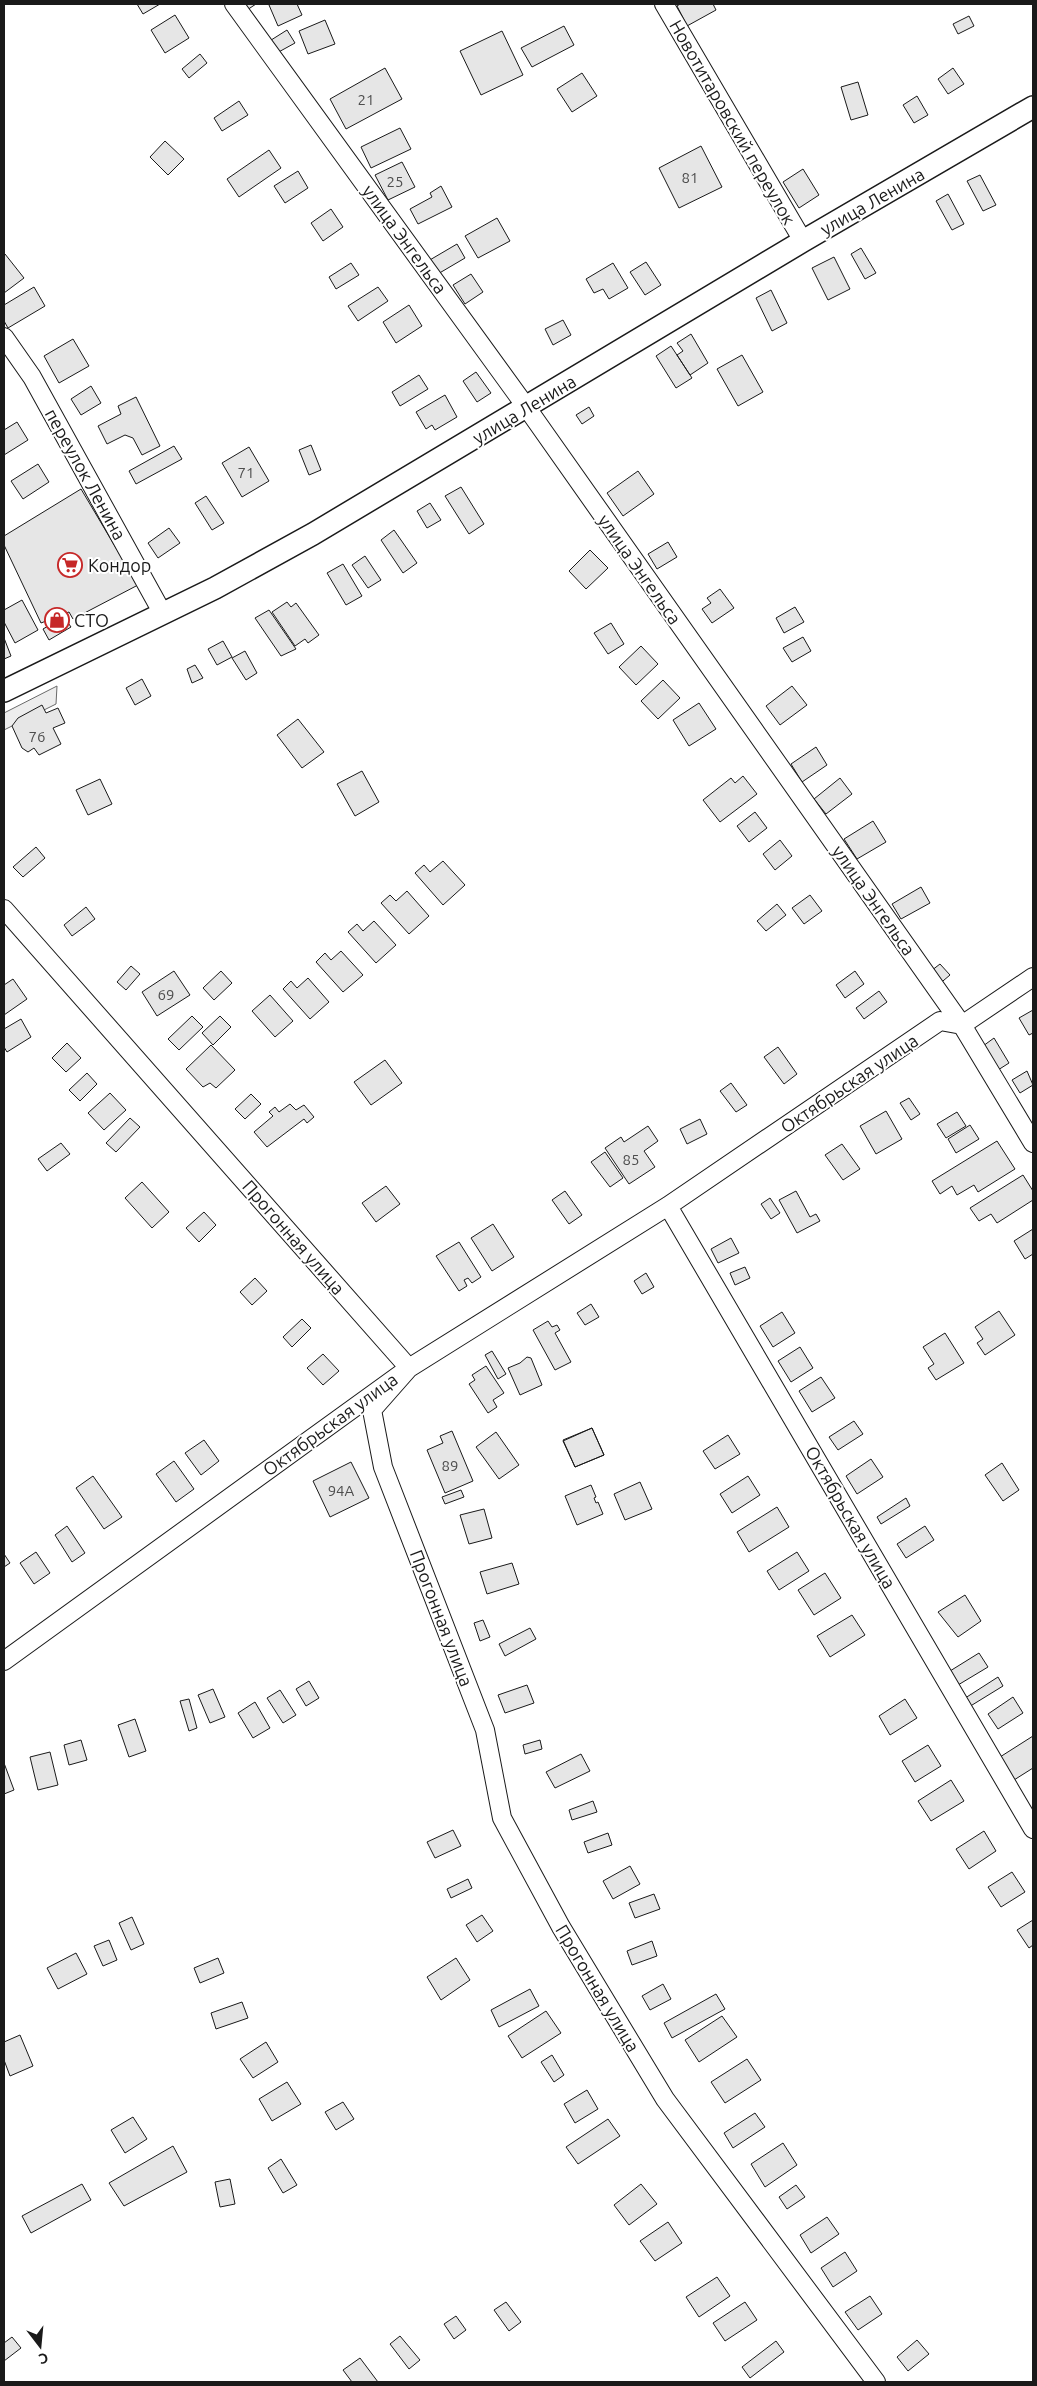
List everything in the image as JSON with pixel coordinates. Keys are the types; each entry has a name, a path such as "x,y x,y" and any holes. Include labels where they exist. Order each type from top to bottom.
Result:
{"street":[{"name":"улица Энгельса","path":"234,4 527,408 962,1025 1033,1143"},
{"name":"Новотитаровский переулок","path":"664,4 803,241"},
{"name":"улица Ленина","path":"4,691 163,614 313,534 527,408 803,241 1033,107"},
{"name":"переулок Ленина","path":"4,337 42,394 163,614"},
{"name":"Прогонная улица","path":"4,909 409,1368 372,1410 383,1467 485,1730 502,1818 561,1926 665,2099 876,2382"},
{"path":"962,1025 1033,977"},
{"name":"Октябрьская улица","path":"4,1661 409,1368 668,1206 940,1021 962,1025"},
{"name":"Октябрьская улица","path":"668,1206 1033,1830"}],"shaded area":[{"path":"57,686 56,704 4,730 4,713"}],"building":[{"path":"137,4 160,4 143,14"},
{"path":"239,4 256,4 244,12"},
{"path":"297,4 302,15 278,26 269,5"},
{"path":"680,4 713,4 716,10 687,26 677,6"},
{"path":"175,15 189,38 165,53 151,30"},
{"path":"969,16 974,26 958,34 953,24"},
{"path":"325,20 335,44 308,54 299,31"},
{"path":"564,26 574,45 532,67 521,48"},
{"path":"287,30 295,43 275,54 268,42"},
{"path":"502,31 523,75 481,95 460,51"},
{"path":"200,54 207,63 189,78 182,69"},
{"path":"385,68 402,99 346,129 330,99"},
{"path":"953,68 964,84 948,94 938,79"},
{"path":"582,73 597,96 572,112 557,89"},
{"path":"858,82 868,115 851,120 841,87"},
{"path":"917,96 928,115 914,123 903,105"},
{"path":"239,101 248,115 222,131 214,118"},
{"path":"400,128 411,149 371,168 361,147"},
{"path":"165,141 184,159 168,175 150,157"},
{"path":"701,146 722,187 679,208 659,168"},
{"path":"269,150 281,168 239,197 227,179"},
{"path":"402,162 415,187 388,200 375,175"},
{"path":"803,169 819,195 799,208 783,182"},
{"path":"298,171 308,188 285,203 274,186"},
{"path":"980,175 996,205 983,211 967,181"},
{"path":"441,186 452,207 418,224 410,209 432,197 430,193"},
{"path":"948,194 964,224 952,230 936,201"},
{"path":"331,209 343,227 323,241 311,223"},
{"path":"497,218 510,241 478,258 465,236"},
{"path":"457,244 465,258 431,278 423,264"},
{"path":"861,248 876,273 865,279 851,254"},
{"path":"4,255 24,278 4,293"},
{"path":"834,257 850,289 828,300 812,268"},
{"path":"646,262 661,285 645,295 630,272"},
{"path":"351,263 359,275 336,289 329,277"},
{"path":"613,263 628,288 609,299 603,289 594,293 586,279"},
{"path":"471,274 483,292 465,304 453,285"},
{"path":"34,287 45,306 8,328 4,321 4,305"},
{"path":"378,287 388,301 358,321 348,306"},
{"path":"771,290 787,323 772,331 756,298"},
{"path":"409,305 422,326 396,343 383,322"},
{"path":"563,320 571,335 553,345 545,329"},
{"path":"691,334 708,363 690,375 677,355 683,351 677,343"},
{"path":"73,339 89,366 59,383 44,356"},
{"path":"671,346 692,378 676,388 656,356"},
{"path":"742,355 763,392 738,406 717,369"},
{"path":"476,372 491,393 477,402 463,381"},
{"path":"419,375 428,389 400,406 392,392"},
{"path":"91,386 101,403 81,415 71,399"},
{"path":"445,395 457,417 435,430 432,425 426,429 416,412"},
{"path":"136,397 160,446 142,455 133,438 125,435 107,444 98,426 121,414 118,406"},
{"path":"589,407 594,416 582,424 576,415"},
{"path":"17,422 28,440 4,455 4,430"},
{"path":"311,445 321,470 309,475 299,450"},
{"path":"174,446 182,459 136,484 129,471"},
{"path":"249,447 269,481 242,497 222,463"},
{"path":"38,464 49,482 23,499 11,481"},
{"path":"638,471 654,494 623,516 607,493"},
{"path":"461,487 484,524 469,534 445,496"},
{"name":"Кондор","path":"81,489 138,585 73,619 69,612 41,623 4,545 4,536"},
{"path":"206,496 224,523 212,530 195,503"},
{"path":"430,503 441,520 427,528 417,511"},
{"path":"169,528 180,543 158,558 148,543"},
{"path":"394,530 417,563 403,573 381,540"},
{"path":"668,542 677,557 657,569 648,554"},
{"path":"590,550 608,568 586,589 569,571"},
{"path":"365,556 381,580 368,588 352,565"},
{"path":"343,564 362,596 346,605 327,573"},
{"path":"720,589 734,608 712,623 702,609 711,603 707,598"},
{"path":"22,600 38,630 15,643 4,622 4,610"},
{"path":"287,602 291,607 296,603 319,635 308,643 305,639 295,646 272,612"},
{"path":"795,607 804,622 784,633 776,618"},
{"path":"269,610 296,649 281,656 255,618"},
{"path":"64,617 71,627 49,640 43,629"},
{"path":"611,623 624,644 608,654 594,633"},
{"path":"803,637 811,651 792,662 783,648"},
{"path":"4,638 11,656 4,659"},
{"path":"223,641 232,657 217,665 208,649"},
{"path":"641,646 658,664 636,685 619,667"},
{"path":"245,651 257,673 246,680 232,658"},
{"path":"195,665 203,678 192,683 187,669"},
{"path":"142,679 151,696 135,705 126,688"},
{"path":"663,680 680,698 658,719 641,701"},
{"path":"792,686 807,705 780,725 766,706"},
{"path":"699,703 716,729 689,746 673,720"},
{"path":"42,705 46,713 58,708 65,723 53,728 61,744 39,755 34,748 28,752 22,748 12,726 18,718"},
{"path":"298,719 324,752 302,768 277,735"},
{"path":"816,747 827,765 802,782 791,764"},
{"path":"362,771 379,802 355,816 337,784"},
{"path":"743,776 757,794 720,822 703,800 731,778 735,783"},
{"path":"840,778 852,794 826,814 814,799"},
{"path":"100,779 112,804 88,815 76,790"},
{"path":"755,812 767,828 749,842 737,826"},
{"path":"873,821 886,842 857,859 844,839"},
{"path":"780,840 792,856 775,870 763,854"},
{"path":"36,847 45,858 23,877 13,867"},
{"path":"443,861 465,885 443,905 415,873 424,865 430,872"},
{"path":"921,887 930,903 901,919 892,904"},
{"path":"407,891 429,916 409,934 381,903 390,895 396,901"},
{"path":"810,895 822,911 804,924 792,908"},
{"path":"777,904 786,915 766,931 757,921"},
{"path":"86,907 95,919 72,936 64,925"},
{"path":"374,921 396,945 376,963 348,932 357,924 363,931"},
{"path":"341,951 363,975 343,992 316,962 325,953 331,960"},
{"path":"940,964 950,975 937,986 927,974"},
{"path":"131,966 140,974 126,990 117,982"},
{"path":"174,971 190,995 157,1016 142,992"},
{"path":"221,971 232,983 214,1000 203,988"},
{"path":"855,971 864,984 845,998 836,985"},
{"path":"308,978 329,1002 310,1019 283,989 291,981 297,988"},
{"path":"13,979 27,999 4,1015 4,985"},
{"path":"879,991 887,1002 864,1019 856,1008"},
{"path":"270,995 293,1021 275,1037 252,1011"},
{"path":"1033,1010 1033,1033 1029,1035 1019,1018"},
{"path":"192,1016 203,1027 179,1050 168,1039"},
{"path":"220,1016 231,1027 213,1045 202,1033"},
{"path":"21,1019 31,1037 7,1052 4,1047 4,1029"},
{"path":"994,1038 1009,1063 998,1070 983,1046"},
{"path":"67,1043 81,1058 66,1072 52,1058"},
{"path":"211,1045 235,1070 216,1088 210,1083 203,1087 186,1069"},
{"path":"778,1047 797,1074 784,1084 764,1057"},
{"path":"385,1060 402,1083 371,1105 354,1082"},
{"path":"1027,1071 1033,1085 1020,1093 1012,1080"},
{"path":"87,1073 97,1084 80,1101 69,1090"},
{"path":"731,1083 747,1105 736,1112 720,1091"},
{"path":"110,1093 126,1110 104,1130 88,1113"},
{"path":"251,1094 261,1104 245,1119 235,1109"},
{"path":"909,1098 920,1114 911,1120 900,1103"},
{"path":"290,1104 296,1110 304,1105 314,1117 307,1123 304,1119 267,1147 254,1132 273,1116 269,1112 275,1107 279,1112"},
{"path":"886,1111 902,1139 876,1154 860,1126"},
{"path":"957,1112 966,1126 946,1138 937,1124"},
{"path":"130,1118 140,1127 116,1152 106,1143"},
{"path":"700,1119 707,1134 687,1144 680,1129"},
{"path":"970,1125 979,1139 956,1153 948,1139"},
{"path":"648,1126 658,1141 644,1151 655,1167 629,1184 605,1148 621,1137 624,1142"},
{"path":"997,1141 1015,1169 978,1192 974,1185 957,1195 952,1186 940,1194 932,1181"},
{"path":"61,1143 70,1154 47,1171 38,1159"},
{"path":"842,1144 860,1169 843,1180 825,1155"},
{"path":"605,1152 623,1178 610,1187 591,1162"},
{"path":"1023,1175 1033,1191 1033,1200 997,1223 991,1214 979,1221 970,1208"},
{"path":"142,1182 169,1212 152,1228 125,1198"},
{"path":"386,1186 400,1204 376,1222 362,1203"},
{"path":"565,1191 582,1215 569,1224 552,1200"},
{"path":"796,1191 810,1217 816,1214 820,1221 797,1233 779,1200"},
{"path":"770,1198 780,1213 771,1219 761,1204"},
{"path":"204,1212 216,1225 199,1242 186,1228"},
{"path":"493,1224 514,1257 492,1271 471,1238"},
{"path":"1033,1229 1033,1254 1025,1259 1014,1241"},
{"path":"731,1238 739,1253 718,1263 711,1249"},
{"path":"459,1242 481,1277 472,1283 468,1278 464,1280 467,1286 459,1291 436,1256"},
{"path":"745,1267 750,1278 735,1285 730,1273"},
{"path":"646,1273 654,1287 642,1294 634,1281"},
{"path":"255,1278 267,1291 252,1305 240,1292"},
{"path":"591,1304 599,1317 585,1325 577,1313"},
{"path":"999,1311 1015,1335 985,1355 977,1343 983,1339 975,1327"},
{"path":"782,1312 795,1333 773,1347 760,1326"},
{"path":"302,1319 311,1328 292,1347 283,1337"},
{"path":"548,1321 552,1327 557,1325 560,1330 555,1333 571,1362 555,1370 533,1330"},
{"path":"945,1333 964,1363 936,1380 928,1368 934,1364 923,1347"},
{"path":"800,1347 813,1368 791,1382 778,1361"},
{"path":"492,1351 506,1374 498,1379 485,1355"},
{"path":"323,1354 339,1371 323,1385 307,1368"},
{"path":"527,1357 531,1358 542,1385 520,1395 508,1368 520,1363"},
{"path":"486,1366 504,1393 493,1400 497,1407 488,1413 469,1384 475,1380 472,1375"},
{"path":"821,1377 835,1398 812,1412 799,1391"},
{"path":"854,1421 863,1434 838,1450 829,1437"},
{"path":"592,1428 604,1455 575,1467 563,1440"},
{"path":"592,1428 604,1455 575,1467 563,1441"},
{"path":"452,1431 473,1481 445,1493 427,1450 443,1443 440,1436"},
{"path":"496,1432 519,1465 499,1479 476,1447"},
{"path":"728,1435 740,1454 715,1469 703,1451"},
{"path":"204,1440 219,1461 201,1475 185,1453"},
{"path":"871,1459 883,1477 857,1494 846,1476"},
{"path":"174,1461 194,1489 176,1502 156,1474"},
{"path":"351,1462 369,1498 330,1517 313,1481"},
{"path":"1002,1463 1019,1490 1003,1501 985,1475"},
{"path":"93,1476 122,1517 104,1529 76,1488"},
{"path":"748,1476 760,1495 732,1513 720,1494"},
{"path":"640,1482 652,1509 625,1520 614,1494"},
{"path":"591,1485 596,1497 594,1498 596,1503 598,1502 603,1514 577,1525 565,1496"},
{"path":"461,1490 464,1497 445,1504 442,1497"},
{"path":"906,1498 910,1506 881,1524 877,1517"},
{"path":"777,1507 789,1527 749,1552 737,1532"},
{"path":"484,1509 492,1538 469,1544 460,1515"},
{"path":"67,1526 85,1553 72,1562 55,1535"},
{"path":"925,1526 934,1540 906,1558 897,1544"},
{"path":"36,1552 50,1573 34,1584 20,1563"},
{"path":"797,1552 809,1571 779,1590 767,1571"},
{"path":"4,1554 10,1563 4,1567"},
{"path":"512,1563 519,1584 487,1594 480,1572"},
{"path":"825,1573 841,1598 814,1615 798,1590"},
{"path":"965,1595 981,1621 958,1637 938,1612"},
{"path":"852,1615 865,1635 830,1657 817,1636"},
{"path":"483,1620 490,1637 480,1641 474,1623"},
{"path":"530,1628 536,1639 505,1656 499,1644"},
{"path":"979,1653 988,1667 958,1685 950,1671"},
{"path":"998,1677 1003,1686 964,1710 959,1702"},
{"path":"309,1681 319,1698 306,1706 296,1689"},
{"path":"527,1685 534,1703 505,1713 498,1695"},
{"path":"213,1689 225,1717 210,1723 198,1695"},
{"path":"280,1690 296,1715 283,1723 267,1698"},
{"path":"1013,1697 1023,1713 998,1729 988,1714"},
{"path":"189,1699 197,1728 189,1731 180,1701"},
{"path":"905,1699 917,1718 890,1735 879,1716"},
{"path":"255,1702 270,1728 253,1738 238,1713"},
{"path":"135,1719 146,1751 129,1757 118,1725"},
{"path":"1033,1736 1033,1768 1014,1780 1000,1757"},
{"path":"81,1740 87,1760 69,1765 64,1745"},
{"path":"540,1740 542,1749 525,1754 523,1745"},
{"path":"928,1745 941,1766 915,1782 902,1761"},
{"path":"50,1752 58,1785 38,1790 30,1757"},
{"path":"581,1754 590,1771 555,1788 546,1772"},
{"path":"4,1763 14,1790 4,1794"},
{"path":"951,1780 964,1801 931,1821 918,1801"},
{"path":"593,1801 597,1812 572,1820 569,1810"},
{"path":"453,1830 461,1846 435,1858 427,1842"},
{"path":"984,1831 996,1851 969,1869 956,1849"},
{"path":"608,1833 612,1845 588,1853 584,1842"},
{"path":"630,1866 640,1884 613,1899 603,1881"},
{"path":"1012,1872 1025,1892 1001,1907 988,1887"},
{"path":"468,1879 472,1888 451,1898 447,1889"},
{"path":"654,1894 660,1909 635,1918 629,1903"},
{"path":"482,1915 493,1931 477,1942 466,1925"},
{"path":"132,1917 144,1944 131,1950 119,1923"},
{"path":"1033,1920 1033,1945 1029,1948 1017,1930"},
{"path":"109,1940 117,1960 103,1966 94,1946"},
{"path":"652,1941 657,1956 632,1965 627,1951"},
{"path":"76,1953 87,1974 58,1989 47,1968"},
{"path":"218,1958 224,1973 200,1983 194,1968"},
{"path":"456,1958 470,1980 441,2000 427,1977"},
{"path":"663,1984 671,1999 650,2010 642,1996"},
{"path":"530,1989 539,2006 499,2027 491,2010"},
{"path":"716,1994 725,2009 672,2038 664,2023"},
{"path":"242,2002 248,2018 216,2029 211,2013"},
{"path":"546,2011 561,2033 522,2058 508,2036"},
{"path":"722,2016 737,2037 699,2062 685,2040"},
{"path":"20,2035 33,2066 10,2076 4,2060 4,2042"},
{"path":"266,2042 278,2062 253,2078 240,2059"},
{"path":"552,2055 564,2075 554,2082 541,2062"},
{"path":"747,2059 761,2080 725,2103 711,2082"},
{"path":"287,2082 301,2104 272,2121 259,2099"},
{"path":"587,2090 598,2109 575,2123 564,2104"},
{"path":"343,2102 354,2119 336,2130 325,2112"},
{"path":"755,2113 765,2127 733,2148 724,2133"},
{"path":"133,2117 147,2139 125,2153 111,2130"},
{"path":"608,2119 620,2136 578,2164 566,2147"},
{"path":"783,2143 797,2165 765,2187 751,2164"},
{"path":"173,2146 187,2172 124,2206 109,2183"},
{"path":"281,2159 297,2185 283,2193 268,2168"},
{"path":"230,2179 235,2204 220,2207 215,2182"},
{"path":"82,2184 91,2200 31,2233 22,2216"},
{"path":"641,2184 657,2204 629,2225 614,2205"},
{"path":"796,2185 805,2197 787,2209 779,2197"},
{"path":"827,2217 839,2234 811,2253 800,2235"},
{"path":"668,2222 682,2243 655,2261 640,2241"},
{"path":"845,2252 857,2271 833,2287 821,2268"},
{"path":"717,2277 730,2296 699,2317 686,2297"},
{"path":"870,2296 882,2314 858,2330 845,2312"},
{"path":"506,2302 521,2322 509,2331 494,2310"},
{"path":"745,2302 757,2320 725,2341 713,2323"},
{"path":"456,2316 466,2330 454,2339 444,2324"},
{"path":"400,2336 420,2360 409,2369 390,2344"},
{"path":"12,2337 21,2348 4,2361 4,2343"},
{"path":"917,2340 929,2354 908,2371 897,2357"},
{"path":"776,2341 784,2352 750,2378 742,2367"},
{"path":"360,2358 378,2382 352,2382 343,2370"}],"place":[{"name":"Кондор","path":"70,565"},
{"name":"СТО","path":"57,620"}]}
